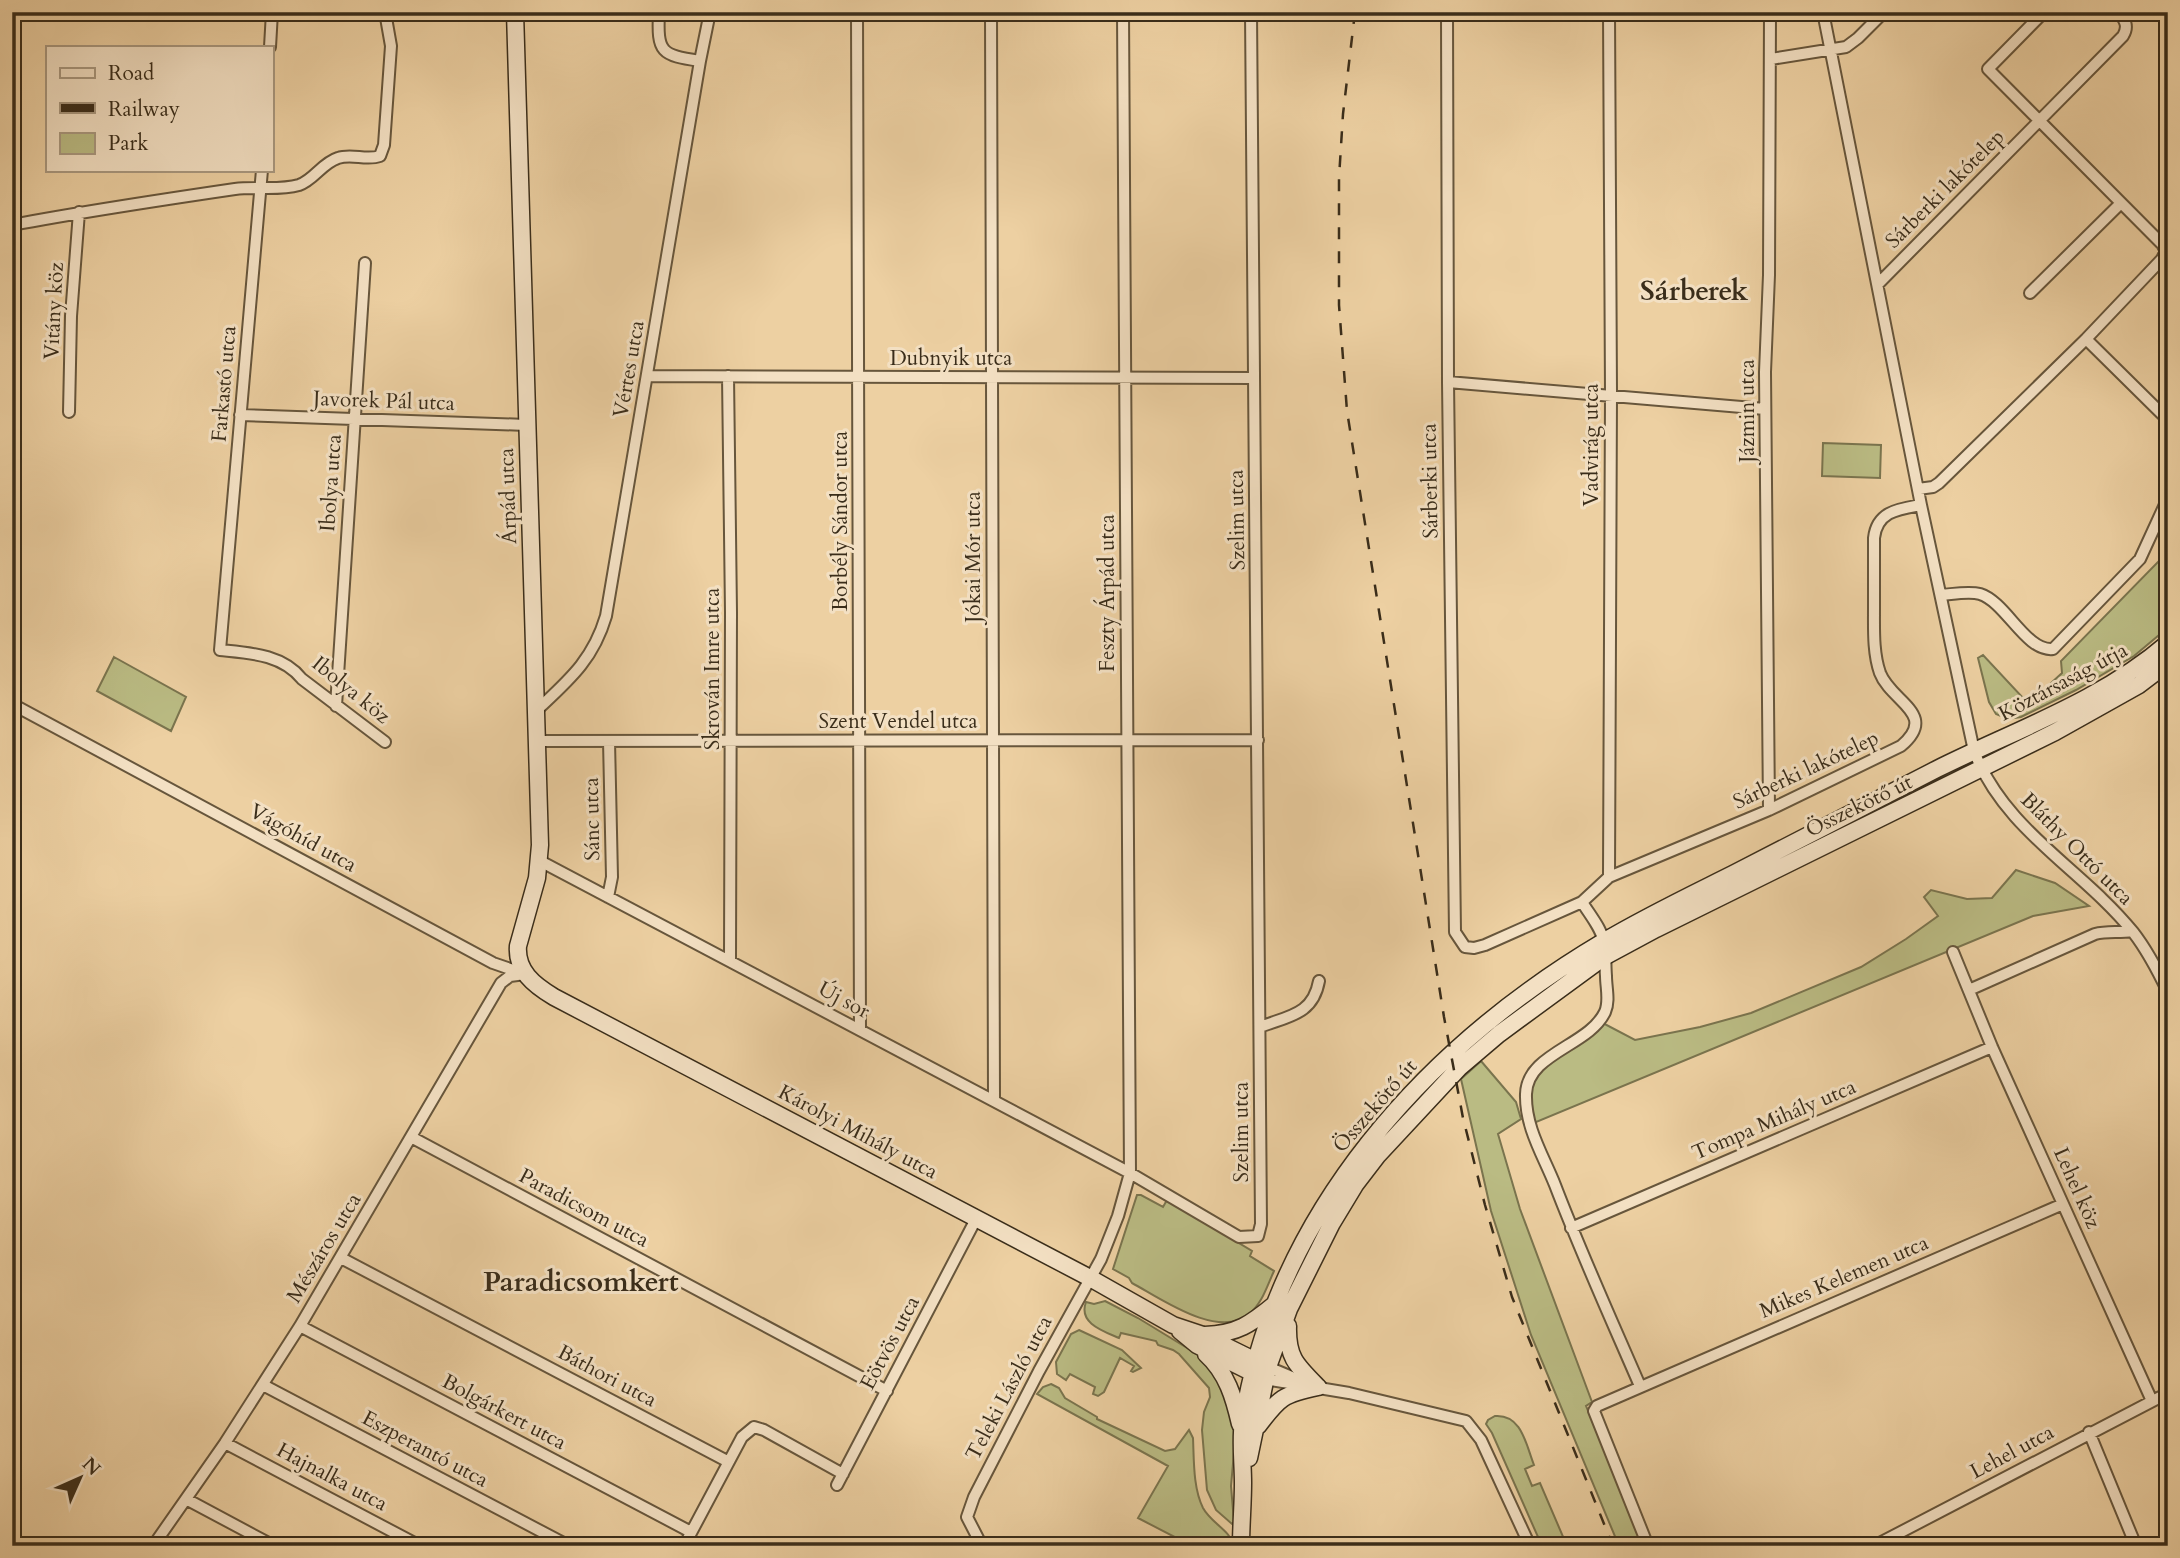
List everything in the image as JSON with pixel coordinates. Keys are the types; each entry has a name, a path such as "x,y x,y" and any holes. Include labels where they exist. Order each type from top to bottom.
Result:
{"street":[{"path":"270,46 272,12"},
{"path":"12,225 79,212 241,188 295,186 305,183 336,158 346,156 372,159 380,156 384,145 391,46 385,12"},
{"name":"Árpád utca","path":"515,12 540,861 517,957 525,974"},
{"path":"659,12 659,38 667,54 700,61"},
{"name":"Vértes utca","path":"537,709 573,676 590,656 600,635 608,603 710,12"},
{"name":"Borbély Sándor utca","path":"857,12 860,1030"},
{"name":"Jókai Mór utca","path":"991,12 994,1101"},
{"name":"Feszty Árpád utca","path":"1123,12 1130,1173"},
{"name":"Szelim utca","path":"1251,12 1260,1027 1261,1224 1258,1236"},
{"name":"Sárberki utca","path":"1447,12 1448,382 1455,932 1465,947"},
{"name":"Vadvirág utca","path":"1609,12 1609,877"},
{"name":"Jázmin utca","path":"1769,810 1765,372 1769,275 1770,12"},
{"name":"Bláthy Ottó utca","path":"1823,12 1918,489 1974,751 2004,804 2025,828 2132,931 2148,953 2168,992"},
{"path":"1771,59 1846,47 1884,12"},
{"path":"1918,489 1933,487 1939,483 2086,339 2162,259 2166,251 2162,243 1988,69 2044,12"},
{"name":"Sárberki lakótelep","path":"1878,284 2123,36 2127,25 2118,12"},
{"name":"Farkastó utca","path":"225,601 262,172"},
{"path":"2030,293 2121,204"},
{"name":"Vitány köz","path":"69,412 71,316 79,212"},
{"name":"Ibolya utca","path":"335,706 365,263"},
{"path":"2086,339 2168,420"},
{"name":"Dubnyik utca","path":"647,376 1254,377"},
{"name":"Skrován Imre utca","path":"728,376 731,522 730,961"},
{"path":"1448,382 1765,409"},
{"name":"Javorek Pál utca","path":"240,415 527,425"},
{"path":"1942,595 1981,594 1991,599 2036,644 2046,650 2053,649 2140,559 2168,498"},
{"name":"Sárberki lakótelep","path":"1465,947 1485,945 1582,902 1609,877 1769,810 1901,746 1914,733 1915,716 1883,681 1878,666 1874,643 1874,538 1875,529 1885,515 1894,510 1922,505"},
{"name":"Ibolya köz","path":"225,601 220,650 254,653 292,667 302,679 335,706 385,742"},
{"name":"Köztársaság útja","path":"1974,751 2107,686 2149,659 2168,643"},
{"name":"Köztársaság útja","path":"1982,769 2102,707 2139,685 2168,663"},
{"name":"Vágóhíd utca","path":"12,704 493,963 525,974"},
{"name":"Szent Vendel utca","path":"537,741 1258,740"},
{"name":"Sánc utca","path":"608,897 612,877 610,741"},
{"name":"Összekötő út","path":"1248,1431 1261,1371 1283,1306 1355,1185 1410,1118 1459,1068 1604,949 1659,911 1974,751"},
{"name":"Összekötő út","path":"1604,949 1667,923 1982,769"},
{"name":"Új sor","path":"540,861 1130,1173 1238,1237 1258,1236"},
{"path":"1582,902 1604,949 1608,1000 1606,1011 1589,1031 1541,1064 1528,1084 1526,1095 1529,1125 1640,1386"},
{"path":"1969,990 2095,934 2105,931 2132,931"},
{"name":"Lehel köz","path":"1953,952 1992,1047 2152,1401"},
{"name":"Mészáros utca","path":"153,1546 225,1443 300,1326 500,983 510,976 525,974"},
{"name":"Károlyi Mihály utca","path":"525,974 537,987 554,997 1261,1371"},
{"path":"1260,1027 1302,1011 1311,1004 1317,996 1319,981"},
{"name":"Tompa Mihály utca","path":"1571,1228 1992,1047"},
{"name":"Paradicsom utca","path":"411,1137 887,1391"},
{"name":"Teleki László utca","path":"982,1546 967,1517 974,1497 1110,1241 1130,1173"},
{"name":"Mikes Kelemen utca","path":"1648,1546 1594,1411 1597,1406 2063,1204"},
{"name":"Eötvös utca","path":"837,1485 976,1219"},
{"name":"Báthori utca","path":"341,1258 727,1461"},
{"path":"1241,1546 1248,1431 1231,1389 1200,1340 1235,1332 1283,1306 1291,1355 1318,1387"},
{"name":"Bolgárkert utca","path":"300,1326 691,1532"},
{"path":"1261,1371 1466,1421 1481,1440 1530,1546"},
{"name":"Eszperantó utca","path":"263,1385 569,1546"},
{"path":"1248,1431 1283,1397 1296,1391 1318,1387"},
{"name":"Lehel utca","path":"1874,1546 1889,1542 2089,1432 2168,1393"},
{"path":"684,1546 741,1437 754,1427 843,1474"},
{"path":"2089,1432 2136,1546"},
{"name":"Hajnalka utca","path":"225,1443 420,1546"},
{"path":"186,1499 274,1546"}],"green space":[{"path":"1823,443 1881,445 1880,478 1822,476"},
{"path":"2168,542 2168,625 2165,630 2134,656 2076,690 2021,717 2008,719 1996,714 1989,702 1978,658 1983,655 2023,698 2037,696 2062,673 2061,661 2159,561"},
{"path":"114,657 186,697 171,731 97,691"},
{"path":"2016,870 2055,883 2089,906 2033,916 1529,1125 1533,1073 1599,1021 1635,1040 1751,1013 1861,967 1906,939 1938,916 1924,897 1931,890 1967,899 1992,898"},
{"path":"1481,1061 1516,1102 1521,1119 1498,1134 1520,1209 1592,1402 1586,1406 1644,1546 1619,1546 1531,1335 1491,1211 1461,1079"},
{"path":"1137,1195 1163,1207 1167,1200 1252,1251 1250,1256 1274,1271 1254,1310 1236,1321 1206,1320 1173,1306 1113,1269"},
{"path":"1105,1301 1197,1354 1206,1361 1221,1382 1236,1430 1231,1486 1232,1524 1216,1510 1207,1490 1202,1430 1204,1412 1210,1397 1209,1388 1173,1350 1158,1345 1156,1341 1121,1333 1119,1338 1089,1321 1084,1309 1086,1302 1094,1304"},
{"path":"1079,1330 1122,1350 1141,1368 1133,1372 1131,1371 1134,1366 1120,1358 1104,1392 1098,1396 1093,1394 1095,1387 1070,1374 1066,1380 1057,1374 1056,1362 1071,1334"},
{"path":"1051,1384 1059,1388 1065,1398 1097,1419 1165,1451 1175,1449 1189,1430 1193,1438 1197,1492 1203,1508 1229,1536 1234,1546 1192,1546 1138,1518 1168,1466 1037,1394 1043,1387"},
{"path":"1495,1416 1511,1420 1522,1432 1534,1465 1525,1469 1532,1486 1540,1483 1567,1546 1542,1546 1486,1424"}],"railway":[{"path":"1355,12 1343,114 1339,178 1339,305 1347,411 1444,1017 1463,1118 1512,1297 1613,1546"}],"district":[{"name":"Sárberek","path":"1694,291"},
{"name":"Paradicsomkert","path":"581,1282"}]}
